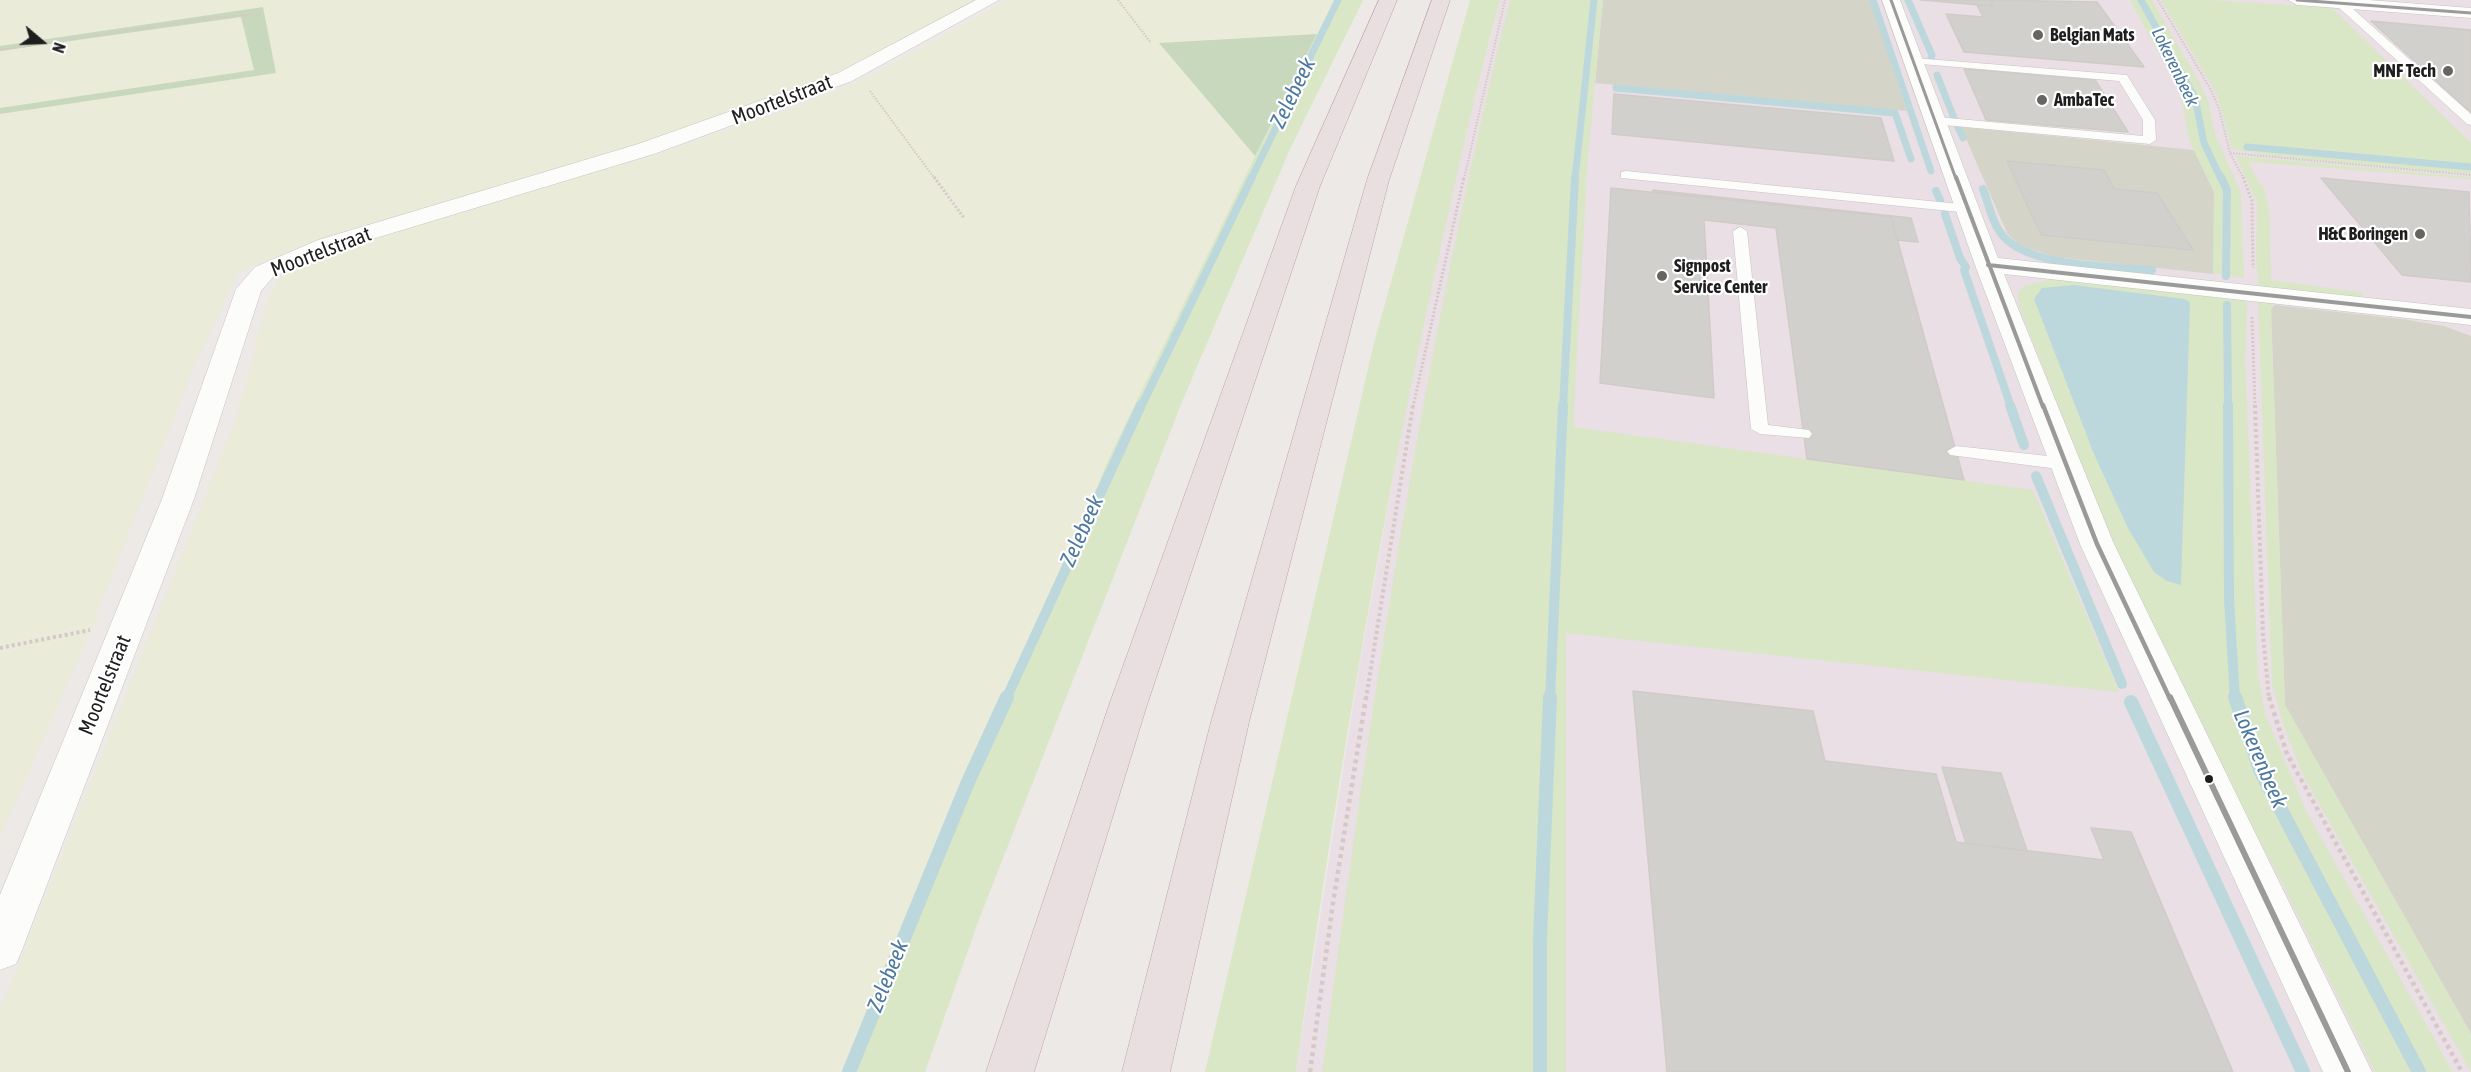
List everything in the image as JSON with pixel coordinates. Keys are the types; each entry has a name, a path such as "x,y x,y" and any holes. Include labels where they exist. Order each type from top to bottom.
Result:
{"highway":[{"path":"1010,1072 1127,708 1308,186 1388,0"},
{"path":"1146,1072 1230,722 1375,191 1441,0"}],"street":[{"name":"Moortelstraat","path":"0,950 178,499 249,289 264,272 327,245 646,149 741,117 856,71 990,0"},
{"path":"1892,0 1970,209 1988,265 2097,544 2348,1072"},
{"path":"2298,0 2471,13"},
{"path":"1988,265 2471,317"}],"lane":[{"path":"2340,3 2471,121"},
{"path":"1914,61 2123,78 2149,120 2150,140 1937,122"},
{"path":"1626,175 1970,209"},
{"path":"1740,231 1760,429 1803,434"},
{"path":"1956,451 2066,464"}],"path":[{"path":"1118,0 1151,43"},
{"path":"1310,1072 1333,903 1418,375 1505,0"},
{"path":"2158,0 2211,90 2219,110 2230,153 2248,187 2252,201 2252,293 2263,634 2269,701 2287,754 2324,825 2462,1072"},
{"path":"0,50 210,18 262,14"},
{"path":"856,71 964,218"},
{"path":"2230,153 2471,175"},
{"path":"0,648 129,622"}],"shaded area":[{"path":"1500,0 2471,0 2471,1072 1296,1072 1359,668 1405,412 1462,147"},
{"path":"1603,0 1870,0 1907,111 1595,83"},
{"path":"1961,127 2194,150 2214,192 2214,274 2055,257 2019,245 2007,233"},
{"path":"2274,305 2402,319 2444,326 2471,336 2471,1034 2285,705 2271,310"}],"green space":[{"path":"0,0 979,0 827,79 663,140 292,251 238,272 195,365 89,634 0,838 0,114 275,73 262,7 0,46"},
{"path":"1008,0 1335,0 1317,34 1160,43 1255,156 1109,458 854,1072 0,1072 0,1010 237,416 268,299 281,277 296,267 350,246 649,156 807,103 871,76"},
{"path":"1335,0 1363,0 1290,149 1184,397 978,922 925,1072 854,1072 1109,458 1255,156"},
{"path":"1470,0 1500,0 1433,283 1374,577 1325,874 1296,1072 1205,1072 1374,343"},
{"path":"1510,0 1603,0 1588,156 1573,427 2033,490 2119,692 1566,633 1566,1072 1322,1072 1379,668 1424,399 1450,266"},
{"path":"2130,0 2152,0 2208,101 2215,134 2241,193 2244,278 2213,273 2214,192 2189,140 2181,94"},
{"path":"2161,0 2210,0 2332,8 2471,143 2471,174 2271,156 2232,149 2217,94"},
{"path":"263,7 276,73 0,114 0,108 254,70 241,17 0,51 0,46"},
{"path":"241,16 254,70 0,108 0,51"},
{"path":"1317,34 1255,156 1159,43"},
{"path":"2238,156 2471,177 2471,179 2251,162 2249,164 2265,191 2269,207 2271,280 2364,293 2360,297 2259,286 2256,257 2257,203"},
{"path":"2053,279 2238,298 2247,303 2245,360 2258,675 2265,714 2306,811 2453,1072 2375,1072 2281,881 2191,710 2125,569 2019,306 2018,293 2024,286"},
{"path":"2258,300 2274,305 2271,310 2285,705 2471,1034 2471,1072 2303,775 2285,729 2272,684"}],"water":[{"path":"2074,285 2184,299 2190,302 2181,585 2167,581 2154,572 2128,528 2094,454 2034,299 2042,288"}],"building":[{"path":"1921,0 1990,0 1993,6"},
{"name":"Belgian Mats","path":"1990,0 2097,2 2144,67 1964,52 1946,14 1983,17 1977,5 1993,6"},
{"name":"MNF Tech","path":"2371,21 2471,30 2471,113"},
{"name":"AmbaTec","path":"1964,69 2095,80 2128,132 1986,120"},
{"path":"1614,94 1881,118 1894,161 1612,134"},
{"path":"2007,161 2104,170 2114,189 2157,193 2193,250 2041,235"},
{"name":"H&C Boringen","path":"2321,178 2469,192 2471,282 2402,275"},
{"path":"1611,188 1891,217 1964,480 1807,459 1776,228 1704,220 1714,398 1600,383"},
{"path":"1653,190 1911,218 1918,242 1897,240 1891,217 1653,192"},
{"path":"1633,691 1813,711 1825,761 1936,774 1956,842 2104,860 2091,828 2131,832 2233,1072 1667,1072"},
{"path":"1942,767 2001,773 2027,851 1966,843"}],"waterway":[{"name":"Zelebeek","path":"1251,179 1338,0"},
{"path":"1575,179 1594,0"},
{"path":"1873,0 1931,171"},
{"path":"1908,0 1932,55 1931,59"},
{"name":"Lokerenbeek","path":"2141,0 2195,98 2204,143 2221,179"},
{"path":"1937,75 1954,118"},
{"path":"1616,88 1895,113 1911,159"},
{"path":"1958,127 1963,138"},
{"path":"2247,147 2471,167"},
{"name":"Zelebeek","path":"1141,407 1252,177"},
{"path":"1563,407 1575,177"},
{"name":"Lokerenbeek","path":"2221,177 2227,190 2226,276"},
{"path":"1983,189 1991,214 2003,236 2032,254 2073,264 2152,270"},
{"path":"1936,191 1940,200"},
{"path":"1945,214 1960,258 1966,267 1964,270 2011,407"},
{"name":"Lokerenbeek","path":"2227,305 2228,407"},
{"name":"Zelebeek","path":"1006,699 1141,405"},
{"path":"1550,699 1563,405"},
{"path":"2010,405 2024,445"},
{"name":"Lokerenbeek","path":"2228,405 2229,599 2235,699"},
{"path":"2036,476 2122,684"},
{"name":"Zelebeek","path":"849,1072 968,782 1007,697"},
{"path":"1540,1072 1540,940 1550,697"},
{"name":"Lokerenbeek","path":"2235,697 2261,772 2419,1072"},
{"path":"2131,702 2303,1072"}],"transit line":[{"path":"1891,0 1988,265 2097,544 2348,1072"},
{"path":"2297,0 2471,13"},
{"path":"1988,265 2471,317"}],"place":[{"name":"Belgian Mats","path":"2038,35"},
{"name":"MNF Tech","path":"2448,71"},
{"name":"AmbaTec","path":"2042,100"},
{"name":"H&C Boringen","path":"2420,234"},
{"name":"Signpost Service Center","path":"1662,276"}]}
